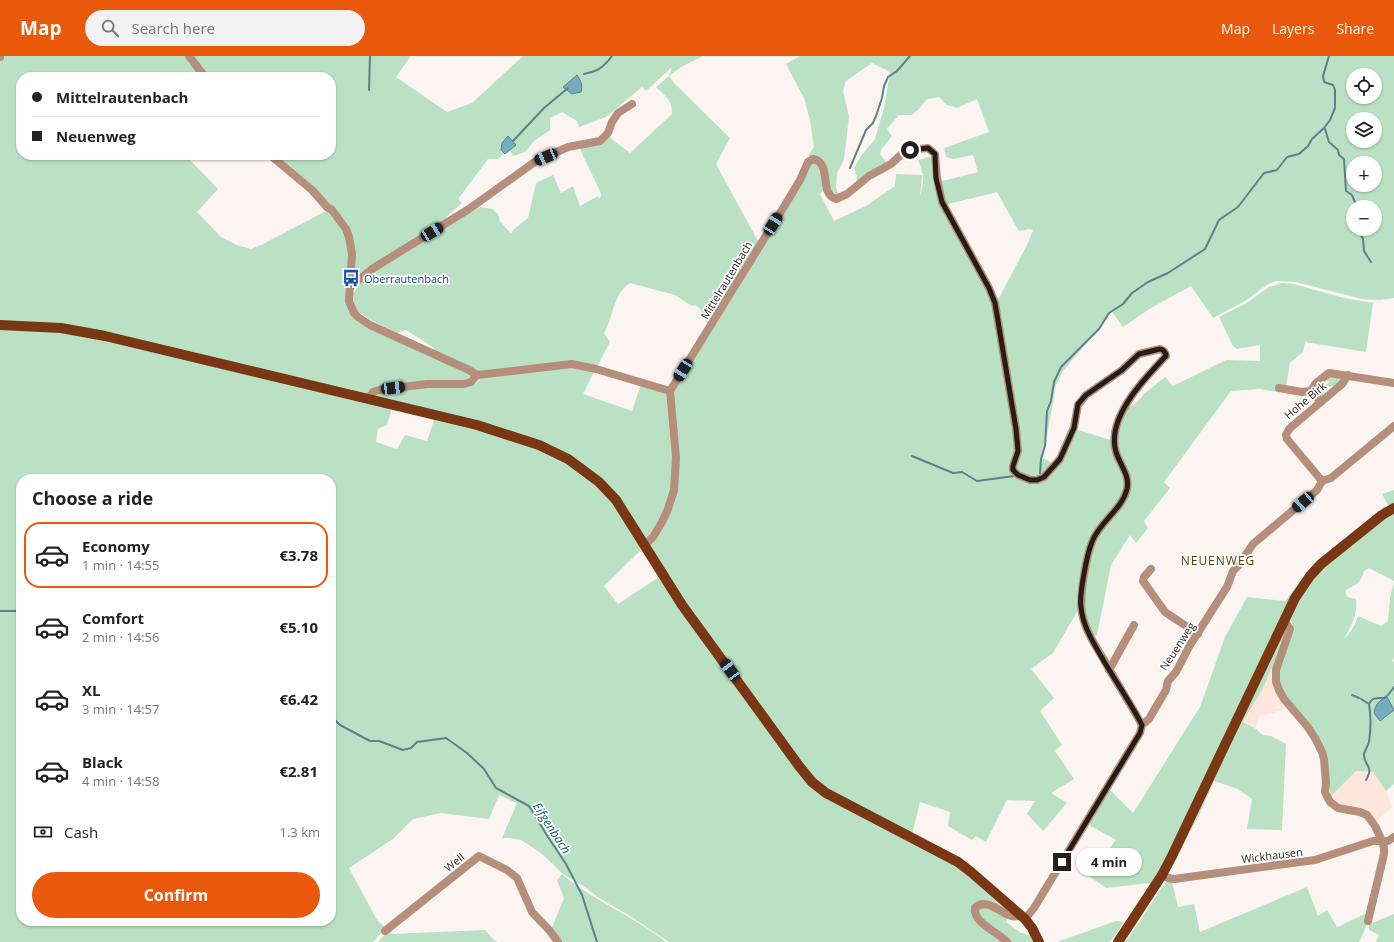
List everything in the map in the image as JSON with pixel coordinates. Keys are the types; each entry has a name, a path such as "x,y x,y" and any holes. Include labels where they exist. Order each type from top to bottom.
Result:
{"main road":[{"path":"0,325 61,328 82,331 477,424 518,437 555,452 599,482 611,494 682,605 812,782 826,793 966,867 1023,917 1032,928 1039,942"},
{"path":"1118,942 1162,875 1193,814 1295,598 1317,568 1382,515 1394,508"}],"street":[{"path":"189,56 201,72"},
{"path":"351,286 372,269 469,209 536,161 568,147 600,141 608,133 612,122 621,110 632,104"},
{"name":"Mittelrautenbach","path":"670,391 785,205 810,160 815,159 821,164 828,193 831,197 836,199 848,194 869,176 891,164 904,152 928,148 935,154 936,178 945,209 989,288 995,303 1016,429 1018,451 1013,466 1015,472 1027,479 1035,481 1044,477 1060,459 1074,428 1079,401 1122,370 1136,356 1155,349 1162,349 1165,352 1166,356 1128,400 1116,427 1115,448 1127,477 1128,487 1126,494 1119,505 1102,525 1094,538 1089,552 1081,597 1084,622 1095,646 1109,670"},
{"path":"276,160 312,190 327,207 332,210 346,229 352,254 349,302 351,308 358,317 374,327 469,370 476,375 572,364 596,369 670,391 676,458 674,490 662,522 653,537 645,545"},
{"path":"1311,391 1315,384 1327,374 1333,373 1394,383"},
{"path":"369,398 373,392 379,390 416,385 464,384 471,382 476,375"},
{"name":"Hohe Birk","path":"1322,481 1287,439 1286,435 1289,429 1342,384 1348,375"},
{"path":"1280,388 1302,392 1311,391"},
{"path":"1311,391 1320,402"},
{"name":"Neuenweg","path":"1023,917 1034,908 1068,853 1140,733 1142,725 1149,719 1166,690 1168,681 1176,672 1190,645 1227,587 1233,571 1240,563 1250,546 1317,490 1322,481 1330,478 1394,426"},
{"path":"1151,569 1143,581 1146,587 1165,612 1198,634"},
{"path":"1284,621 1290,629 1276,670 1276,682 1281,694 1307,726 1322,752 1326,783 1325,792 1330,802 1338,808 1360,812 1367,815 1375,826 1384,848 1384,854 1368,921"},
{"path":"1134,625 1109,670 1142,725"},
{"name":"Wickhausen","path":"1162,875 1174,879 1311,861 1373,841 1388,841 1394,837"},
{"name":"Well","path":"386,932 479,856 507,870 516,878 532,912 558,942"},
{"path":"1007,942 1003,937 978,920 975,914 975,908 979,905 986,904 1010,915 1023,917"}],"shaded area":[{"path":"1275,667 1272,682 1274,689 1282,701 1283,711 1275,711 1275,713 1259,716 1256,729 1243,723 1252,705 1267,682 1271,669"},
{"path":"1356,771 1373,772 1386,791 1392,807 1375,822 1368,812 1335,802 1331,796"}],"green space":[{"path":"3,56 187,56 199,72 16,72 16,160 190,160 218,189 197,212 221,237 237,245 251,249 326,211 310,190 272,160 336,160 336,72 203,72 191,56 411,56 396,77 447,112 472,103 523,56 703,56 681,67 669,76 672,67 646,91 642,87 606,117 579,127 577,121 562,112 550,118 550,130 534,141 525,152 513,156 509,148 498,159 488,159 458,199 462,203 448,215 443,223 371,268 356,280 353,277 352,242 349,231 346,232 351,255 350,272 346,290 350,311 358,320 375,330 470,373 470,380 464,382 427,382 375,388 368,395 207,357 265,376 390,406 391,411 387,425 378,429 376,442 397,449 405,435 427,441 434,420 407,412 406,410 486,430 541,448 569,463 599,484 617,506 643,548 604,586 618,604 665,573 651,551 650,546 664,523 676,489 678,458 672,398 677,383 786,206 808,165 812,161 818,163 823,174 825,189 820,194 834,221 866,206 895,186 896,174 922,175 920,196 923,185 923,177 918,160 933,156 935,179 940,202 993,302 1015,431 1018,428 1002,339 997,299 1028,243 1033,230 1029,229 1019,231 997,192 944,205 939,182 978,172 973,155 953,159 946,157 944,148 989,132 977,99 957,108 947,105 939,97 927,99 912,115 899,115 887,129 892,136 881,150 880,154 888,164 856,184 857,177 854,168 861,156 875,139 884,108 890,72 872,63 846,81 843,91 849,116 844,160 837,173 836,187 839,196 837,196 830,192 828,188 823,163 816,156 808,156 814,147 810,120 804,98 786,64 800,56 1394,56 1394,298 1380,300 1362,299 1296,282 1276,281 1268,284 1245,301 1213,318 1191,286 1151,308 1123,327 1112,312 1063,371 1056,385 1043,458 1056,465 1075,429 1111,440 1114,456 1126,481 1125,491 1122,497 1099,526 1092,539 1081,582 1080,610 1077,612 1053,653 1031,669 1054,698 1040,711 1062,745 1055,751 1074,779 1051,793 1067,803 1043,831 1027,814 1035,801 1007,800 986,842 976,836 972,840 948,826 950,812 920,802 912,835 889,824 890,829 960,866 968,872 1015,912 1014,914 1002,909 1008,917 1006,922 1021,933 1033,936 1035,942 669,942 563,874 541,853 521,840 502,838 517,803 499,795 489,819 441,813 413,819 393,839 349,868 377,920 386,928 373,942 0,942 0,61"},
{"path":"669,76 674,83 730,138 716,164 759,243 709,326 700,309 695,305 692,306 675,295 630,283 620,293 614,306 604,333 610,342 597,367 572,363 484,373 435,353 434,348 406,330 397,333 357,311 353,294 359,284 373,272 480,207 492,209 498,214 500,221 511,234 513,230 528,218 536,183 553,175 561,193 573,186 580,206 598,196 599,199 601,196 600,191 580,147 600,143 609,135 614,141 630,153 672,114 670,102 656,87"},
{"path":"1282,283 1294,284 1344,298 1373,303 1366,352 1305,342 1303,352 1290,363 1286,386 1278,384 1278,392 1260,389 1231,391 1164,482 1170,488 1144,521 1148,528 1136,543 1130,535 1111,565 1097,635 1092,636 1082,606 1093,543 1126,497 1117,439 1126,407 1134,405 1145,393 1165,377 1173,386 1226,360 1260,361 1260,345 1237,349 1233,346 1219,317 1245,304 1269,287"},
{"path":"559,366 595,370 583,394 632,411 641,384 665,392 666,394 674,479 661,520 646,540 579,462 375,396 375,394 407,388 472,385 481,378"},
{"path":"1338,376 1341,381 1336,386 1331,386 1323,393 1327,394 1324,396 1319,395 1315,390 1317,386 1320,389 1329,382 1326,379 1328,377"},
{"path":"1394,490 1394,505 1389,506 1382,494"},
{"path":"1385,506 1386,508 1313,568 1153,884 1149,883 1106,888 1082,871 1097,862 1116,840 1089,825 1109,789 1133,813 1200,707 1225,637 1247,597 1285,601 1309,570"},
{"path":"1394,511 1394,581 1369,568 1364,571 1358,583 1346,590 1347,596 1356,599 1356,609 1349,630 1344,639 1356,623 1358,616 1381,626 1388,621 1390,598 1394,582 1394,658 1392,661 1394,662 1394,784 1386,791 1373,772 1356,771 1331,796 1323,751 1286,697 1279,681 1279,670 1294,630 1290,616 1311,578"},
{"path":"1286,629 1275,667 1271,669 1262,690 1243,722 1256,729 1263,735 1271,736 1286,744 1282,830 1247,829 1252,799 1238,789 1214,781 1200,813 1169,872 1281,633"},
{"path":"562,874 574,884 641,924 666,942 559,942 551,930 564,898 557,880"},
{"path":"1172,881 1178,907 1194,904 1200,932 1307,887 1318,916 1327,910 1337,927 1367,913 1366,924 1359,942 1124,942 1130,936 1163,886 1167,882"},
{"path":"1394,914 1394,942 1376,942 1379,935 1369,930 1369,924"},
{"path":"1116,921 1124,922 1110,942 1057,942"},
{"path":"485,930 495,941 498,942 378,942 388,931 391,934"}],"water":[{"path":"577,75 580,79 582,90 581,92 572,94 563,87"},
{"path":"508,136 516,145 505,154 501,150 502,143"},
{"path":"1387,697 1394,710 1380,721 1374,713 1375,707 1382,699"}],"waterway":[{"path":"369,90 370,56"},
{"path":"584,74 593,72 600,68 612,56"},
{"path":"850,168 866,130 873,123 876,116 888,77 897,71 910,56"},
{"path":"1040,473 1041,459 1045,446 1047,411 1051,401 1054,382 1061,367 1099,329 1109,313 1123,304 1132,293 1148,282 1168,273 1205,249 1219,220 1238,207 1264,173 1277,170 1287,157 1299,154 1324,128 1330,120 1335,108 1335,90 1333,85 1324,82 1323,76 1329,56"},
{"path":"513,141 544,108 568,88"},
{"path":"1325,129 1329,142 1338,150 1339,155 1344,159 1346,191 1352,195 1354,200"},
{"path":"1362,236 1364,251 1371,262"},
{"path":"912,456 953,473 962,472 977,481 1014,476"},
{"name":"Eifgenbach","path":"0,611 16,611"},
{"path":"1366,780 1369,768 1365,761 1364,754 1369,744 1370,737 1369,704 1373,699 1384,698 1394,687"},
{"path":"1352,695 1359,698"},
{"path":"1361,699 1369,704"},
{"name":"Eifgenbach","path":"336,721 340,725 370,741 379,741 403,750 411,748 417,742 446,738 467,753 484,769 496,788 529,806 566,864 582,895 597,942"}],"place":[{"name":"Oberrautenbach","path":"351,278"}],"district":[{"name":"NEUENWEG","path":"1218,560"}],"route":[{"path":"910,150 928,148 935,154 936,178 942,202 989,288 995,303 1016,429 1018,451 1013,470 1018,475 1035,481 1044,477 1060,459 1074,428 1079,401 1086,395 1122,370 1139,354 1155,349 1163,350 1166,354 1166,356 1128,400 1116,427 1114,440 1116,454 1124,468 1128,487 1122,501 1096,533 1089,552 1081,602 1082,614 1088,633 1142,725 1140,733 1062,862"}]}
